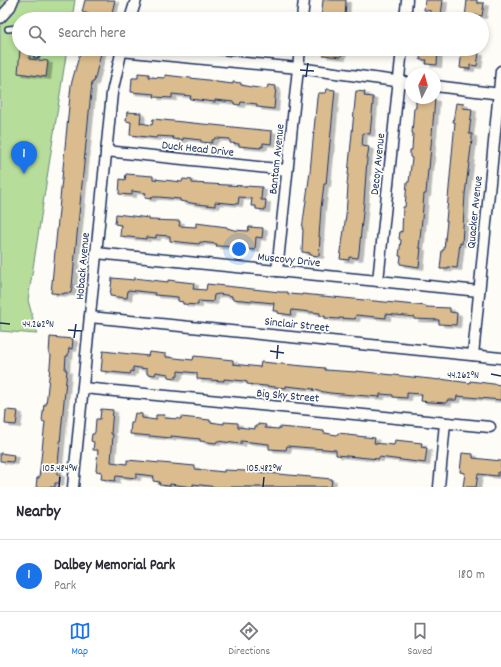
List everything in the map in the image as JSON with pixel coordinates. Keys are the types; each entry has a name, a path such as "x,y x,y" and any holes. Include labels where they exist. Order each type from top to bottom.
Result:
{"street":[{"path":"0,18 10,7 13,0"},
{"path":"132,12 136,0"},
{"path":"303,12 304,0"},
{"path":"406,12 407,0"},
{"name":"Hoback Avenue","path":"73,487 112,93 121,56"},
{"path":"181,56 298,68 405,82"},
{"name":"Bantam Avenue","path":"277,271 299,56"},
{"name":"Decoy Avenue","path":"378,281 401,56"},
{"name":"Quacker Avenue","path":"473,355 500,94 501,71"},
{"path":"441,87 500,94"},
{"name":"Duck Head Drive","path":"106,151 287,170"},
{"name":"Muscovy Drive","path":"96,253 479,291"},
{"name":"Sinclair Street","path":"90,317 501,358"},
{"name":"Big Sky Street","path":"83,388 490,427"},
{"path":"439,487 446,423"}],"lane":[{"path":"8,29 12,29"}],"green space":[{"path":"0,0 75,0 73,12 12,12 12,56 66,56 28,300 37,334 0,331"}],"building":[{"path":"85,0 115,0 112,12 82,12"},
{"path":"323,0 346,0 345,12 322,12"},
{"path":"425,0 443,0 441,12 424,10"},
{"path":"467,0 477,0 477,3 484,3 483,12 466,12"},
{"path":"19,56 29,56 29,59 48,61 46,77 18,73"},
{"path":"79,56 100,56 94,82 92,82 71,293 64,294 51,293 71,85"},
{"path":"420,56 438,56 437,65 426,64 427,60 420,60"},
{"path":"461,56 479,56 477,66 470,65 470,69 460,68"},
{"path":"138,73 149,74 149,77 165,78 165,75 233,84 233,82 241,83 241,85 267,89 268,85 276,86 274,109 257,107 257,104 241,102 240,105 234,104 234,102 215,100 215,102 190,99 191,96 172,94 172,98 154,97 155,94 131,92 132,78 138,78"},
{"path":"327,89 335,90 326,184 324,184 321,208 319,256 302,252 302,229 310,172 317,98 318,93 326,93"},
{"path":"356,91 365,92 364,96 373,97 373,103 370,134 363,133 362,146 369,147 359,252 358,258 349,257 349,260 340,259 346,215 347,185"},
{"path":"456,103 464,104 463,108 472,109 469,134 472,134 472,140 465,194 462,244 460,243 457,268 448,267 448,269 440,269 442,250 444,250 447,221 455,122 453,122"},
{"path":"416,104 435,104 429,169 426,194 424,194 419,248 421,248 419,267 400,264 401,256 399,256 401,240 399,239 400,231 402,232 403,207 405,207 407,182 409,182 412,158 410,157 410,150 412,150 414,108 416,108"},
{"path":"127,112 141,113 140,123 152,125 153,119 272,131 271,144 263,143 263,147 261,146 261,148 239,146 239,144 230,143 230,139 215,138 212,140 212,143 183,138 183,140 173,139 173,137 157,136 156,138 130,135 131,122 126,121"},
{"path":"126,174 153,176 153,179 182,182 183,179 192,180 192,183 262,187 261,200 266,200 265,210 256,209 256,206 251,206 252,198 239,197 238,204 215,202 215,206 180,201 180,199 159,197 152,197 151,199 145,198 146,193 132,191 132,195 119,194 120,179 125,180"},
{"path":"116,214 149,218 149,220 180,221 179,226 196,227 196,223 227,227 234,230 248,231 249,227 263,228 262,238 256,237 255,250 247,249 247,247 216,246 217,244 200,242 199,244 170,241 170,236 156,235 156,238 146,237 146,239 120,236 121,225 115,224"},
{"path":"112,278 134,280 134,278 168,282 168,280 194,283 193,289 206,290 207,284 288,292 288,294 302,294 426,307 450,308 450,312 457,313 456,325 439,324 439,320 414,319 415,317 386,314 386,318 356,315 355,319 339,319 325,318 325,316 320,316 320,313 292,310 291,315 273,311 274,303 232,299 232,296 219,294 214,295 213,302 198,301 198,305 183,304 183,302 178,301 178,297 155,295 155,293 128,290 127,298 110,296"},
{"path":"50,337 73,339 72,349 69,348 68,356 66,356 65,370 67,370 57,474 60,474 59,483 55,483 55,487 36,487 37,478 39,478 45,422 42,421 44,404 46,405 49,377 51,355 49,354"},
{"path":"103,351 148,356 149,352 166,354 166,357 193,360 194,356 233,360 233,364 260,367 261,362 325,368 325,370 356,371 470,383 470,381 501,385 501,400 457,396 456,400 447,400 447,403 430,402 421,401 422,394 407,393 407,398 380,394 380,397 330,393 313,390 314,389 247,384 247,382 244,381 197,379 197,373 178,371 178,376 176,375 176,378 168,377 168,374 156,372 155,375 147,374 147,369 133,367 133,372 131,371 130,374 101,371"},
{"path":"101,409 113,410 111,462 127,464 127,460 195,466 195,469 224,472 224,470 246,471 332,479 331,487 217,487 193,484 193,487 170,484 170,486 159,485 160,482 153,481 154,476 136,474 136,478 116,476 115,481 101,479 102,472 96,471 98,450 93,450 94,442 91,441 92,434 95,432 96,419 100,419"},
{"path":"6,410 18,411 16,425 5,424"},
{"path":"135,413 142,414 142,418 156,420 156,415 165,415 164,418 181,419 181,417 210,420 210,422 224,424 224,422 238,423 238,427 255,429 255,426 258,426 258,424 266,425 265,428 279,429 279,427 324,431 324,433 337,435 338,433 375,438 374,443 394,445 395,440 422,443 421,447 427,448 425,463 379,457 379,459 336,455 336,450 287,446 286,450 269,449 269,444 241,441 241,444 217,441 216,443 200,441 200,439 130,434 131,423 133,423"},
{"path":"0,453 14,455 13,462 0,461"},
{"path":"462,453 473,454 473,458 501,461 501,472 498,472 498,476 478,474 476,487 463,487 465,473 460,472"}],"place":[{"name":"Dalbey Memorial Park","path":"24,174"}]}
